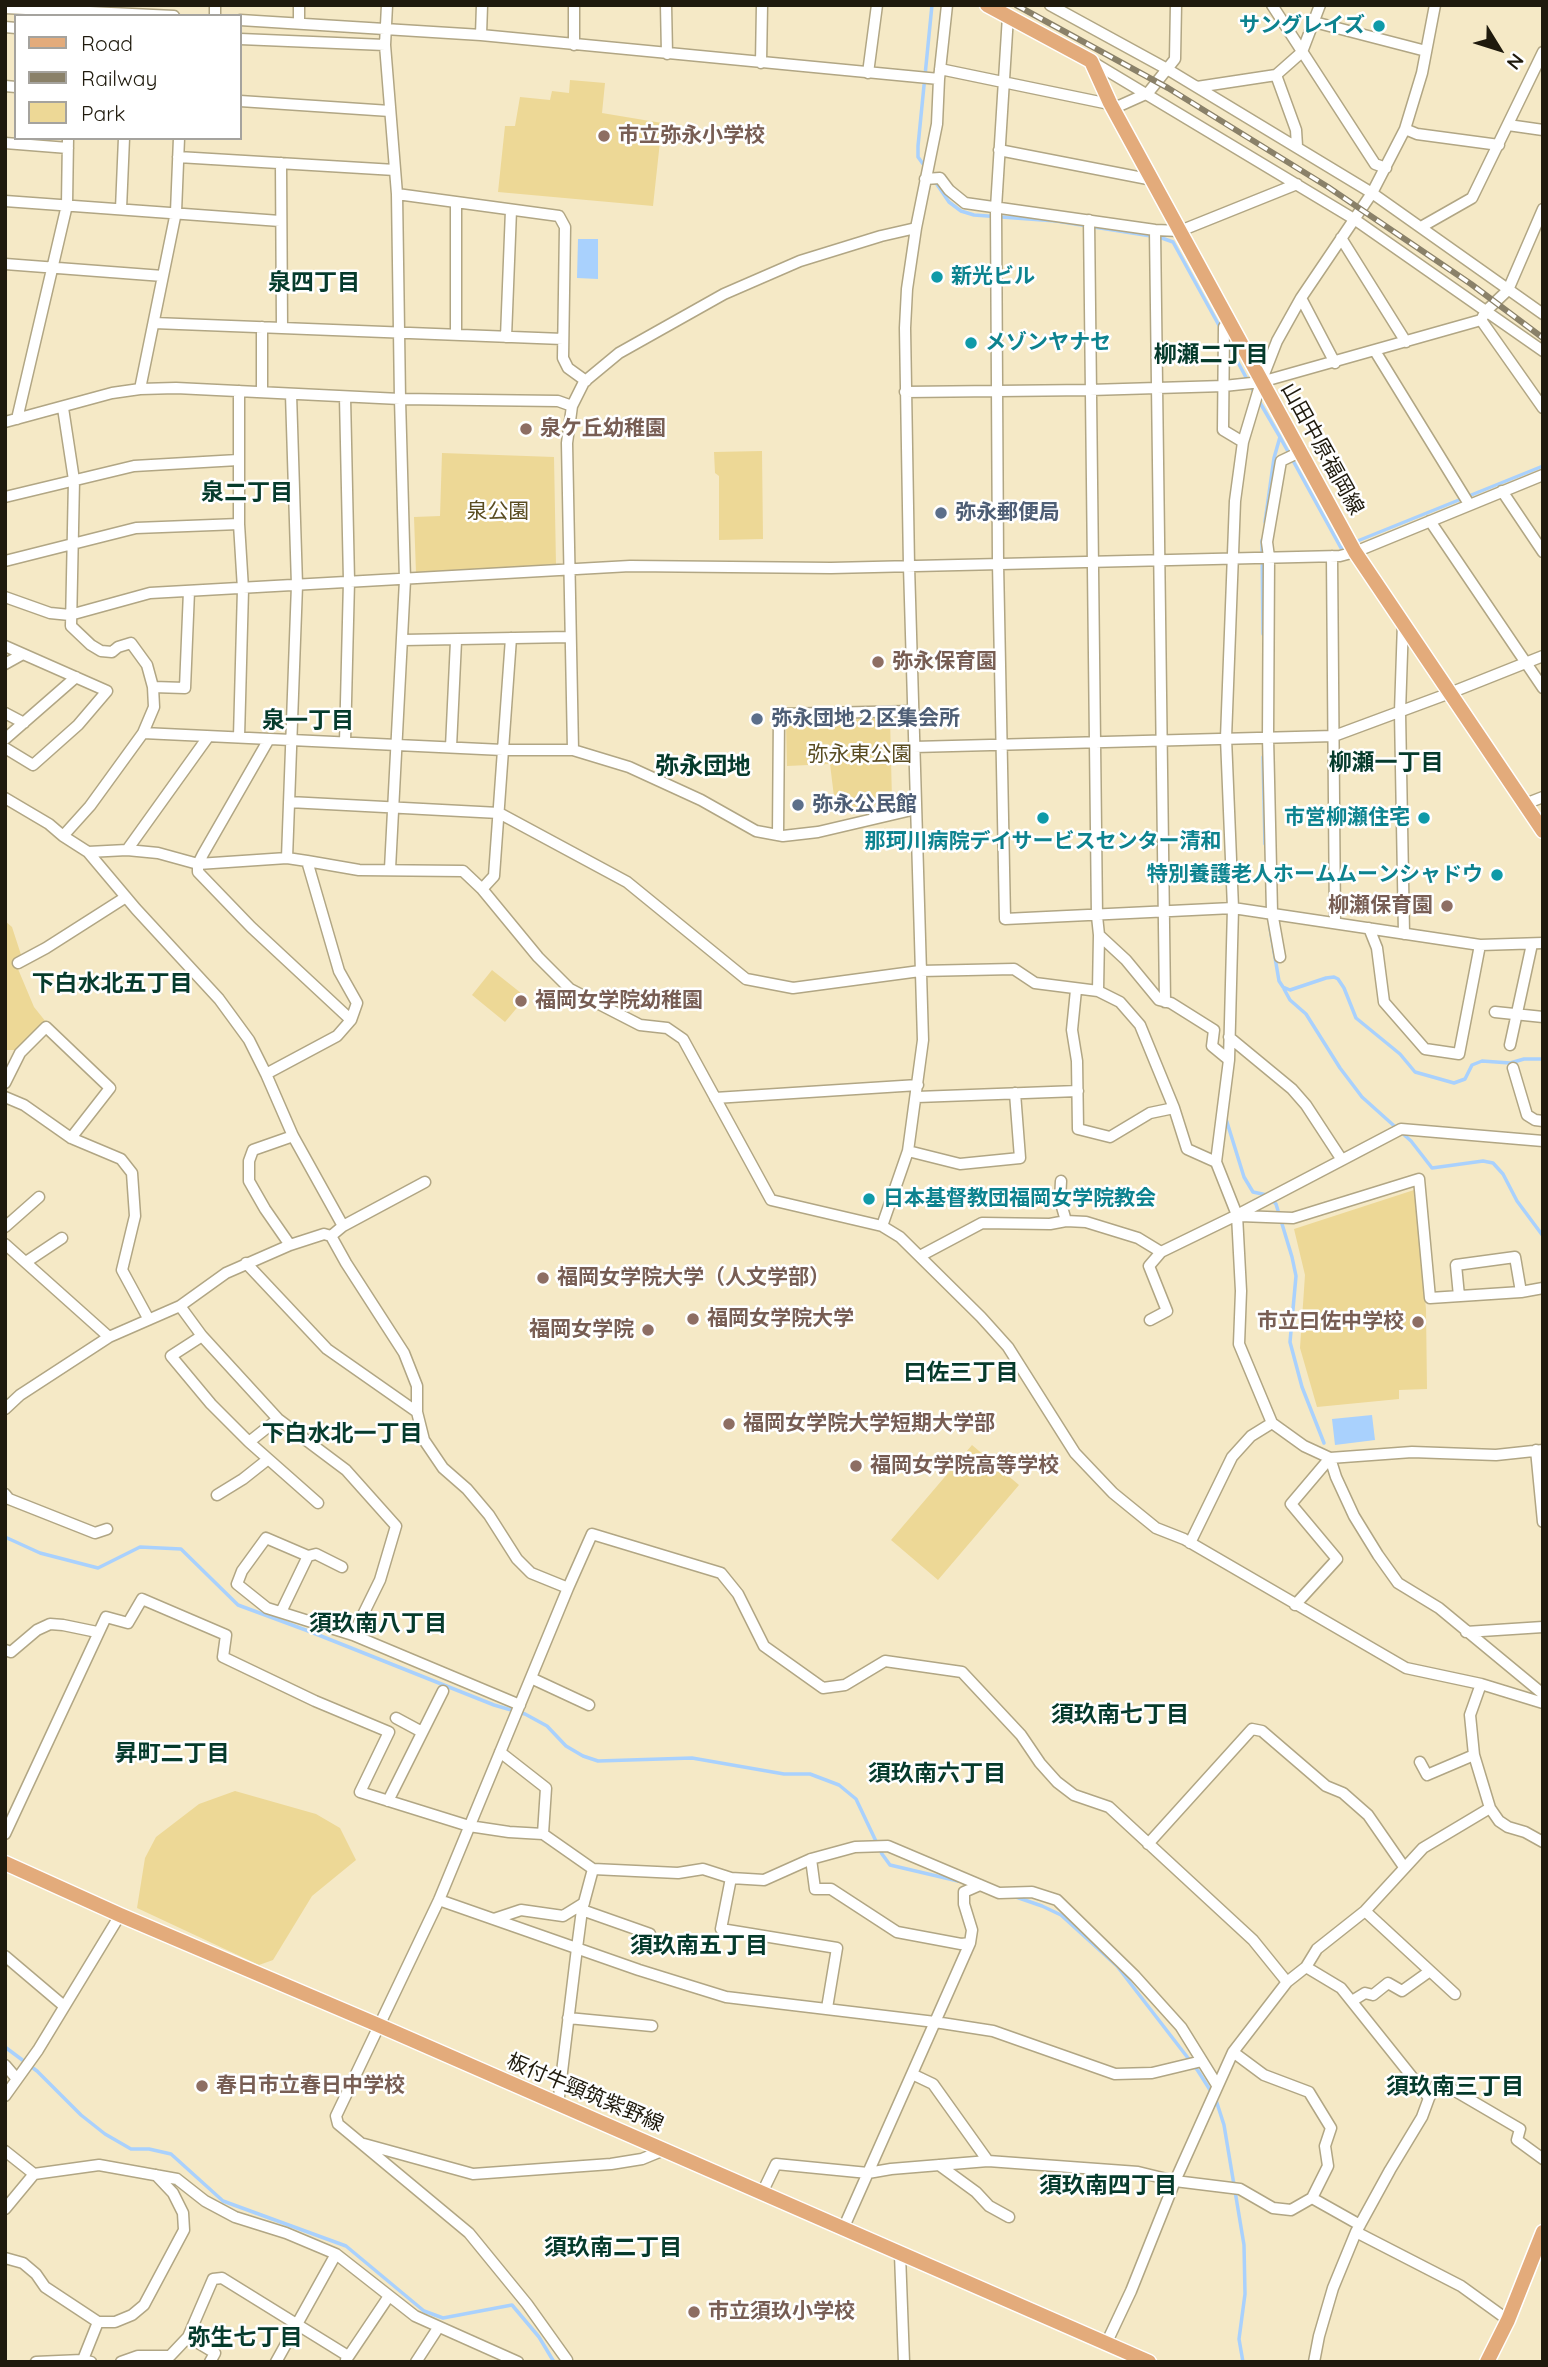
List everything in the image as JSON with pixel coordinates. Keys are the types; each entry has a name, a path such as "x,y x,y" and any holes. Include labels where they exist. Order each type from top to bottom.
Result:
{"main road":[{"path":"987,5 1091,61"},
{"name":"山田中原福岡線","path":"1091,61 1110,103 1181,230 1255,385 1295,455 1352,547 1543,831"},
{"name":"板付牛頸筑紫野線","path":"5,1863 1147,2362"},
{"path":"1487,2362 1543,2232"}],"street":[{"path":"299,5 299,23"},
{"path":"387,5 385,45 397,194 405,580 390,869"},
{"path":"481,35 482,5"},
{"path":"574,5 574,45"},
{"path":"666,5 667,54"},
{"path":"761,63 762,5"},
{"path":"868,73 877,5"},
{"path":"882,1226 908,1151 923,1040 905,393 907,289 916,228 932,179 929,164 937,124 936,75 947,5"},
{"path":"1050,5 1067,9 1297,146 1421,226 1543,314"},
{"path":"242,20 481,35 868,73 917,77 936,75 1003,82 1119,106 1148,93 1175,59 1176,5"},
{"path":"1272,5 1375,164 1386,168"},
{"path":"1197,87 1276,75 1302,52 1320,5"},
{"path":"1435,5 1422,73 1405,129 1373,194 1340,238 1277,341 1255,385 1255,402 1243,442 1235,501 1226,738 1233,908 1230,1060 1216,1162 1237,1216 1241,1291 1239,1344 1272,1423 1304,1446 1330,1458 1412,1452 1496,1455 1539,1450 1543,1522"},
{"path":"5,8 74,13 104,9 154,14"},
{"path":"1008,16 996,208 998,563 1005,919 1233,908 1480,944 1537,943 1510,1045"},
{"path":"1314,22 1426,51"},
{"path":"242,39 385,45"},
{"path":"1421,226 1472,198 1543,52"},
{"path":"1091,61 1354,219 1484,316 1543,351"},
{"path":"1276,75 1296,131 1297,146"},
{"path":"242,101 390,111"},
{"path":"1508,125 1543,130"},
{"path":"1405,129 1417,134 1499,145"},
{"path":"121,209 124,140"},
{"path":"140,389 176,212 179,140"},
{"path":"5,144 68,143 66,205 11,420 112,393 140,389 400,399 558,401 572,406"},
{"path":"999,150 1153,180"},
{"path":"178,157 395,170"},
{"path":"281,163 282,327"},
{"path":"932,179 965,203 1155,230 1181,230 1297,184"},
{"path":"397,194 559,216 565,227 563,358 568,368 586,381"},
{"path":"456,202 456,334"},
{"path":"6,203 176,212 280,221"},
{"path":"905,393 1255,385 1335,363 1484,316 1508,290 1543,209"},
{"path":"506,337 511,210"},
{"path":"1089,220 1091,561 1097,916 1100,935 1098,991"},
{"path":"573,750 567,443 572,406 586,381 619,353 724,295 800,261 916,228"},
{"path":"1155,230 1165,1002"},
{"path":"1340,238 1406,342"},
{"path":"5,264 163,276"},
{"path":"1301,298 1335,363"},
{"path":"1484,316 1543,408"},
{"path":"153,323 563,339"},
{"path":"1227,324 1224,344 1223,430 1243,442"},
{"path":"262,327 262,392"},
{"path":"1375,351 1469,504"},
{"path":"239,391 239,524 243,589 239,737"},
{"path":"287,858 297,585 291,394"},
{"path":"345,397 349,581 345,742"},
{"path":"63,408 74,480 71,625 101,652 112,652 131,643 147,665 153,687 154,707 143,733 90,806 63,836"},
{"path":"1280,957 1268,911 1267,542 1281,461 1295,455"},
{"path":"5,497 134,466 238,460"},
{"path":"5,597 50,613 70,615 150,593 630,566 831,568 1332,556 1430,521 1543,474"},
{"path":"1502,491 1543,552"},
{"path":"1430,521 1543,688"},
{"path":"5,561 136,528 239,524"},
{"path":"1332,556 1335,923"},
{"path":"153,687 185,688 189,591"},
{"path":"1403,623 1399,712 1404,934"},
{"path":"403,640 570,637"},
{"path":"482,889 494,876 511,638"},
{"path":"451,747 456,641"},
{"path":"5,646 107,691 78,724 33,765 5,748"},
{"path":"5,664 23,654"},
{"path":"914,747 1334,736 1450,694 1543,656"},
{"path":"5,738 76,677"},
{"path":"778,835 779,714 913,711"},
{"path":"5,713 24,723"},
{"path":"143,733 503,750 573,750 629,767 692,796 756,831 778,835 818,832 916,809"},
{"path":"127,850 208,737"},
{"path":"269,739 198,864 198,872 251,927 351,1020"},
{"path":"1525,804 1543,797"},
{"path":"5,798 88,852 219,999 249,1040 267,1074 293,1136 343,1226"},
{"path":"289,802 499,813 627,883 746,979 793,988 920,971 1014,969 1035,983 1098,991 1120,1002 1140,1025 1174,1108 1187,1149 1216,1162"},
{"path":"88,852 127,850 158,853 198,864 287,858 359,870 463,871 482,889 538,957 570,989 640,1026 667,1028 683,1039 771,1200 882,1226 900,1237 1008,1347 1075,1453 1112,1493 1156,1528 1190,1543 1406,1668 1481,1684 1543,1703"},
{"path":"267,1074 337,1035 351,1020 357,1003 339,971 307,861"},
{"path":"18,963 47,948 126,897"},
{"path":"1369,928 1377,948 1384,1002 1425,1049 1459,1054 1480,944"},
{"path":"1100,935 1126,960 1159,1000 1191,1015 1214,1030 1212,1046 1230,1060"},
{"path":"1076,990 1072,1030 1077,1060 1077,1129 1110,1137 1150,1113 1174,1108"},
{"path":"1495,1012 1543,1017"},
{"path":"5,1083 19,1053 46,1027 110,1088 71,1138"},
{"path":"1229,1037 1292,1089 1306,1105 1342,1160"},
{"path":"1513,1068 1527,1115 1543,1121"},
{"path":"715,1098 918,1085"},
{"path":"917,1097 1077,1091"},
{"path":"908,1151 960,1164 1020,1158 1015,1093"},
{"path":"5,1097 24,1105 71,1138 121,1159 132,1173 135,1216 122,1270 148,1318"},
{"path":"1150,1320 1167,1311 1149,1266 1161,1252 1237,1216 1398,1130 1543,1141"},
{"path":"290,1245 249,1181 249,1161 253,1150 293,1136"},
{"path":"1237,1216 1293,1218 1419,1179 1430,1298 1543,1288"},
{"path":"1061,1181 1060,1200 1066,1221"},
{"path":"331,1236 343,1226 425,1182"},
{"path":"5,1227 39,1196"},
{"path":"920,1256 982,1223 1050,1224 1066,1221 1086,1222 1138,1238 1161,1252"},
{"path":"5,1409 20,1395 109,1337 180,1306 226,1273 290,1245 324,1234 331,1236 404,1353 417,1386 417,1412 424,1440 443,1468 467,1489 489,1515 517,1559 531,1573 568,1588"},
{"path":"26,1262 62,1238"},
{"path":"5,1244 109,1337"},
{"path":"1459,1296 1456,1265 1515,1257 1521,1292"},
{"path":"246,1264 327,1349 417,1412"},
{"path":"180,1306 202,1336 278,1419 346,1470 396,1526 380,1580 353,1634"},
{"path":"202,1336 171,1356 211,1404 267,1460 318,1503"},
{"path":"249,1442 278,1419"},
{"path":"1190,1543 1232,1457 1251,1436 1272,1423"},
{"path":"1295,1605 1337,1559 1291,1504 1330,1458"},
{"path":"1330,1458 1354,1516 1398,1583 1439,1608 1543,1694"},
{"path":"217,1494 243,1479 267,1460"},
{"path":"5,1494 9,1499 95,1532 107,1529"},
{"path":"567,2361 547,2330 469,2233 338,2124 336,2116 439,1900 592,1534 720,1573 738,1594 764,1646 823,1688 845,1685 885,1661 962,1672 1021,1735 1056,1782 1074,1795 1109,1807 1253,1940 1287,1982"},
{"path":"342,1567 316,1554 308,1556 266,1538 242,1571 237,1584 267,1608 353,1634 520,1705"},
{"path":"281,1612 308,1556"},
{"path":"5,1834 97,1632 106,1617 128,1623 142,1599 226,1634 223,1657 315,1701 389,1732 360,1792 469,1826 543,1834 593,1869 678,1873 703,1869 731,1878 764,1880 811,1859 855,1847 888,1846 999,1893 1032,1892 1057,1900 1135,1976 1181,2027 1217,2085"},
{"path":"5,1650 11,1652 37,1630 50,1624 97,1632"},
{"path":"1466,1632 1543,1627"},
{"path":"531,1678 589,1705"},
{"path":"1481,1684 1470,1715 1474,1755 1490,1808 1499,1821 1508,1827 1525,1832 1543,1842"},
{"path":"388,1801 443,1690"},
{"path":"396,1718 422,1732"},
{"path":"1148,1844 1252,1729 1262,1731 1326,1786 1343,1793 1368,1815 1405,1867"},
{"path":"500,1752 546,1787 543,1834"},
{"path":"1420,1762 1427,1775 1474,1755"},
{"path":"1106,2344 1233,2052 1287,1982 1306,1967 1317,1949 1365,1911 1423,1848 1490,1808"},
{"path":"811,1859 815,1889 831,1889 897,1932 961,1944 970,1943"},
{"path":"558,2105 583,1906 593,1869"},
{"path":"731,1878 721,1929 837,1948 827,2008"},
{"path":"843,2229 970,1943 972,1930 964,1904 964,1892 979,1885"},
{"path":"439,1900 726,1997 993,2031 1115,2074 1152,2073 1202,2061"},
{"path":"494,1919 521,1910 563,1916 583,1906 650,1934"},
{"path":"1365,1911 1455,1994"},
{"path":"5,2096 38,2050 120,1915"},
{"path":"5,1956 64,2006"},
{"path":"1306,1967 1341,1988 1429,2098"},
{"path":"1352,2001 1365,1993 1373,1996 1388,1983 1402,1991 1430,1971"},
{"path":"568,2018 652,2026"},
{"path":"762,2193 776,2164 868,2173 988,2161 1138,2172 1175,2181 1240,2189 1273,2208 1291,2210 1311,2198 1328,2166 1325,2146 1331,2128 1308,2092 1264,2075 1233,2052"},
{"path":"5,2065 18,2077"},
{"path":"912,2074 933,2084 988,2161"},
{"path":"1314,2362 1333,2288 1358,2229 1422,2118 1438,2081 1520,2129 1517,2140 1543,2159"},
{"path":"362,2144 473,2174 611,2164 642,2159 664,2150"},
{"path":"5,2151 34,2174"},
{"path":"5,2209 34,2174 99,2165 177,2179 205,2201 235,2217 286,2233 337,2254 415,2316 518,2362"},
{"path":"939,2165 976,2192 989,2206 1009,2217"},
{"path":"5,2258 23,2263 36,2274 45,2287 98,2322 115,2322 132,2315 144,2305 184,2230 183,2213 173,2193 156,2175"},
{"path":"1311,2198 1358,2229 1461,2286 1507,2320"},
{"path":"276,2362 337,2254"},
{"path":"900,2254 904,2362"},
{"path":"121,2362 138,2356 170,2356 188,2337 213,2279 222,2278 298,2324 346,2359 389,2296"},
{"path":"36,2362 85,2361 98,2322"},
{"path":"416,2362 438,2328"},
{"path":"188,2337 215,2353 210,2362"}],"green space":[{"path":"570,80 605,83 602,113 662,123 653,206 498,192 505,126 515,126 520,97 550,100 552,91 569,93"},
{"path":"762,451 763,539 719,540 719,476 715,473 714,452"},
{"name":"泉公園","path":"442,453 554,457 556,565 416,573 414,517 440,516"},
{"name":"弥永東公園","path":"890,718 892,801 836,813 830,764 787,766 786,722"},
{"path":"5,921 12,927 24,964 18,969 34,1007 46,1022 17,1050 5,1050"},
{"path":"492,970 526,997 505,1022 472,995"},
{"path":"1414,1190 1426,1309 1427,1389 1399,1390 1399,1399 1317,1407 1300,1348 1305,1275 1294,1229"},
{"path":"972,1445 1019,1485 938,1580 891,1540"},
{"path":"235,1791 316,1814 340,1828 356,1860 312,1896 273,1960 259,1965 137,1908 145,1858 156,1837 199,1804"}],"water":[{"path":"578,239 598,239 598,279 577,278"},
{"path":"1372,1415 1375,1440 1335,1445 1332,1419"}],"waterway":[{"path":"926,168 918,157 918,146 932,5"},
{"path":"934,180 949,202 961,211 974,215 1056,221 1151,236"},
{"path":"1159,237 1173,242 1221,329"},
{"path":"1227,342 1255,394"},
{"path":"1259,401 1280,437 1274,458 1265,522"},
{"path":"1280,437 1341,548 1348,545"},
{"path":"1355,542 1543,466"},
{"path":"1262,540 1263,634"},
{"path":"1263,757 1265,844"},
{"path":"1270,928 1279,981 1283,987 1290,990 1326,978 1338,979 1356,1018 1400,1054 1415,1072 1454,1083 1465,1079 1472,1065 1482,1061 1510,1063 1524,1059 1543,1059"},
{"path":"1284,989 1290,1000 1306,1014 1362,1097 1411,1141 1432,1168 1483,1161 1493,1163 1543,1236"},
{"path":"1226,1119 1244,1177 1253,1192 1267,1195 1276,1204 1296,1276 1290,1342 1302,1387 1324,1443"},
{"path":"5,1537 40,1553 98,1568 140,1547 181,1549 238,1605 494,1705 525,1714 547,1726 566,1746 598,1761 692,1758 784,1774 810,1774 839,1785 856,1799 890,1865 958,1881"},
{"path":"1016,1897 1061,1915 1117,1966 1212,2093"},
{"path":"5,2047 37,2071 81,2115 105,2134 131,2149 149,2149 171,2154 223,2201 346,2246 424,2311 443,2318 512,2305 539,2337 554,2362"},
{"path":"1216,2100 1224,2125 1244,2245 1245,2294 1239,2339 1243,2362"}],"railway":[{"path":"1016,5 1168,88 1328,187 1471,284 1543,338"}],"place":[{"name":"サングレイズ","path":"1379,26"},
{"name":"市立弥永小学校","path":"604,136"},
{"name":"新光ビル","path":"937,277"},
{"name":"メゾンヤナセ","path":"971,343"},
{"name":"泉ケ丘幼稚園","path":"526,429"},
{"name":"弥永郵便局","path":"941,513"},
{"name":"弥永保育園","path":"878,662"},
{"name":"弥永団地２区集会所","path":"757,719"},
{"name":"弥永公民館","path":"798,805"},
{"name":"那珂川病院デイサービスセンター清和","path":"1043,818"},
{"name":"市営柳瀬住宅","path":"1424,818"},
{"name":"特別養護老人ホームムーンシャドウ","path":"1497,875"},
{"name":"柳瀬保育園","path":"1447,906"},
{"name":"福岡女学院幼稚園","path":"521,1001"},
{"name":"日本基督教団福岡女学院教会","path":"869,1199"},
{"name":"福岡女学院大学（人文学部）","path":"543,1278"},
{"name":"福岡女学院大学","path":"693,1319"},
{"name":"市立曰佐中学校","path":"1418,1322"},
{"name":"福岡女学院","path":"648,1330"},
{"name":"福岡女学院大学短期大学部","path":"729,1424"},
{"name":"福岡女学院高等学校","path":"856,1466"},
{"name":"春日市立春日中学校","path":"202,2086"},
{"name":"市立須玖小学校","path":"694,2312"}],"district":[{"name":"泉四丁目","path":"314,283"},
{"name":"柳瀬二丁目","path":"1211,355"},
{"name":"泉二丁目","path":"247,493"},
{"name":"泉一丁目","path":"308,721"},
{"name":"柳瀬一丁目","path":"1386,763"},
{"name":"弥永団地","path":"703,767"},
{"name":"下白水北五丁目","path":"112,984"},
{"name":"曰佐三丁目","path":"961,1373"},
{"name":"下白水北一丁目","path":"342,1434"},
{"name":"須玖南八丁目","path":"378,1624"},
{"name":"須玖南七丁目","path":"1120,1715"},
{"name":"昇町二丁目","path":"172,1754"},
{"name":"須玖南六丁目","path":"937,1774"},
{"name":"須玖南五丁目","path":"699,1946"},
{"name":"須玖南三丁目","path":"1455,2087"},
{"name":"須玖南四丁目","path":"1108,2186"},
{"name":"須玖南二丁目","path":"613,2248"},
{"name":"弥生七丁目","path":"245,2338"}]}
